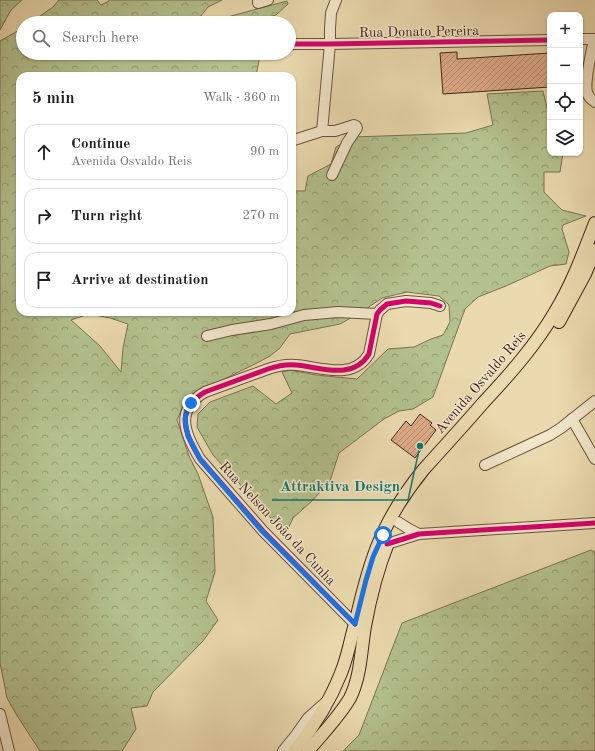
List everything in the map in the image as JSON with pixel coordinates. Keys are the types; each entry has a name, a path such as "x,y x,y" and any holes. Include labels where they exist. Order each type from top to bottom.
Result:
{"main road":[{"name":"Avenida Osvaldo Reis","path":"294,751 320,715 342,673 373,557 390,518 400,501 424,469 508,377 542,332 556,311 571,283 595,223"},
{"name":"Avenida Osvaldo Reis","path":"308,751 350,698 359,670 365,626 382,557 387,544 409,502 426,480 521,372 549,337 578,289 595,250"}],"street":[{"path":"258,0 258,3 268,0"},
{"path":"322,131 330,29 332,13 336,0"},
{"path":"583,39 595,39 586,86 587,93 595,102"},
{"name":"Rua Donato Pereira","path":"296,44 547,40"},
{"path":"296,139 322,131 335,131 354,125 356,126 357,128 347,143 332,175"},
{"path":"207,336 232,330 271,324 304,315 338,312 377,314 387,304 402,301 431,303 440,306"},
{"name":"Rua Nelson João da Cunha","path":"355,624 262,531 208,470 191,445 185,419 187,409 191,403 205,392 268,369 287,365 296,365 339,370 351,369 360,365 369,354 377,314"},
{"path":"485,465 550,435 595,401"},
{"path":"572,419 595,460"},
{"path":"398,522 419,534"},
{"path":"387,544 419,534 595,524"},
{"path":"283,751 308,718 328,701"},
{"path":"0,714 9,751"}],"green space":[{"path":"0,0 22,0 11,10 0,30"},
{"path":"59,0 97,0 101,5 109,0 222,0 208,7 201,16 40,16 53,7"},
{"path":"287,1 288,4 276,15 272,16 231,16"},
{"path":"16,32 16,60 259,60 257,72 16,72 16,316 83,316 71,320 100,346 121,372 123,348 128,324 100,316 296,316 296,191 305,191 308,176 331,164 336,147 353,137 466,133 493,125 487,94 543,91 547,108 547,156 563,156 560,172 544,172 544,192 562,210 586,216 563,225 562,229 569,252 566,264 550,266 478,297 465,309 433,397 413,409 399,411 384,419 339,453 330,481 312,501 293,518 287,531 283,531 213,455 197,427 198,414 210,402 253,386 276,404 292,393 282,372 290,370 316,375 357,379 388,349 414,347 443,335 450,322 449,305 439,296 407,292 382,298 340,324 290,334 280,348 270,356 218,382 201,388 186,399 177,420 189,456 198,474 213,517 215,572 206,601 218,620 203,641 153,692 147,706 131,708 136,729 122,751 40,751 7,698 0,663 0,41"},
{"path":"591,550 595,552 595,751 343,751 359,735 402,623"}],"building":[{"path":"457,52 457,59 547,53 547,87 443,94 440,53"},
{"path":"420,414 432,423 430,425 436,430 415,458 391,440 406,421 411,426"}],"cycle path":[{"path":"296,44 547,40"},
{"path":"355,624 263,531 200,459 190,441 187,432 185,423 186,415 189,407 195,399 205,392 268,369 285,365 305,366 325,370 345,370 354,367 362,362 369,354 377,314 387,304 406,301 431,303 440,306"},
{"path":"387,544 419,534 595,523"}],"place":[{"name":"Attraktiva Design","path":"420,446"}],"route":[{"path":"191,403 187,409 185,419 188,436 191,445 208,470 262,531 355,624 373,557 383,535"}]}
